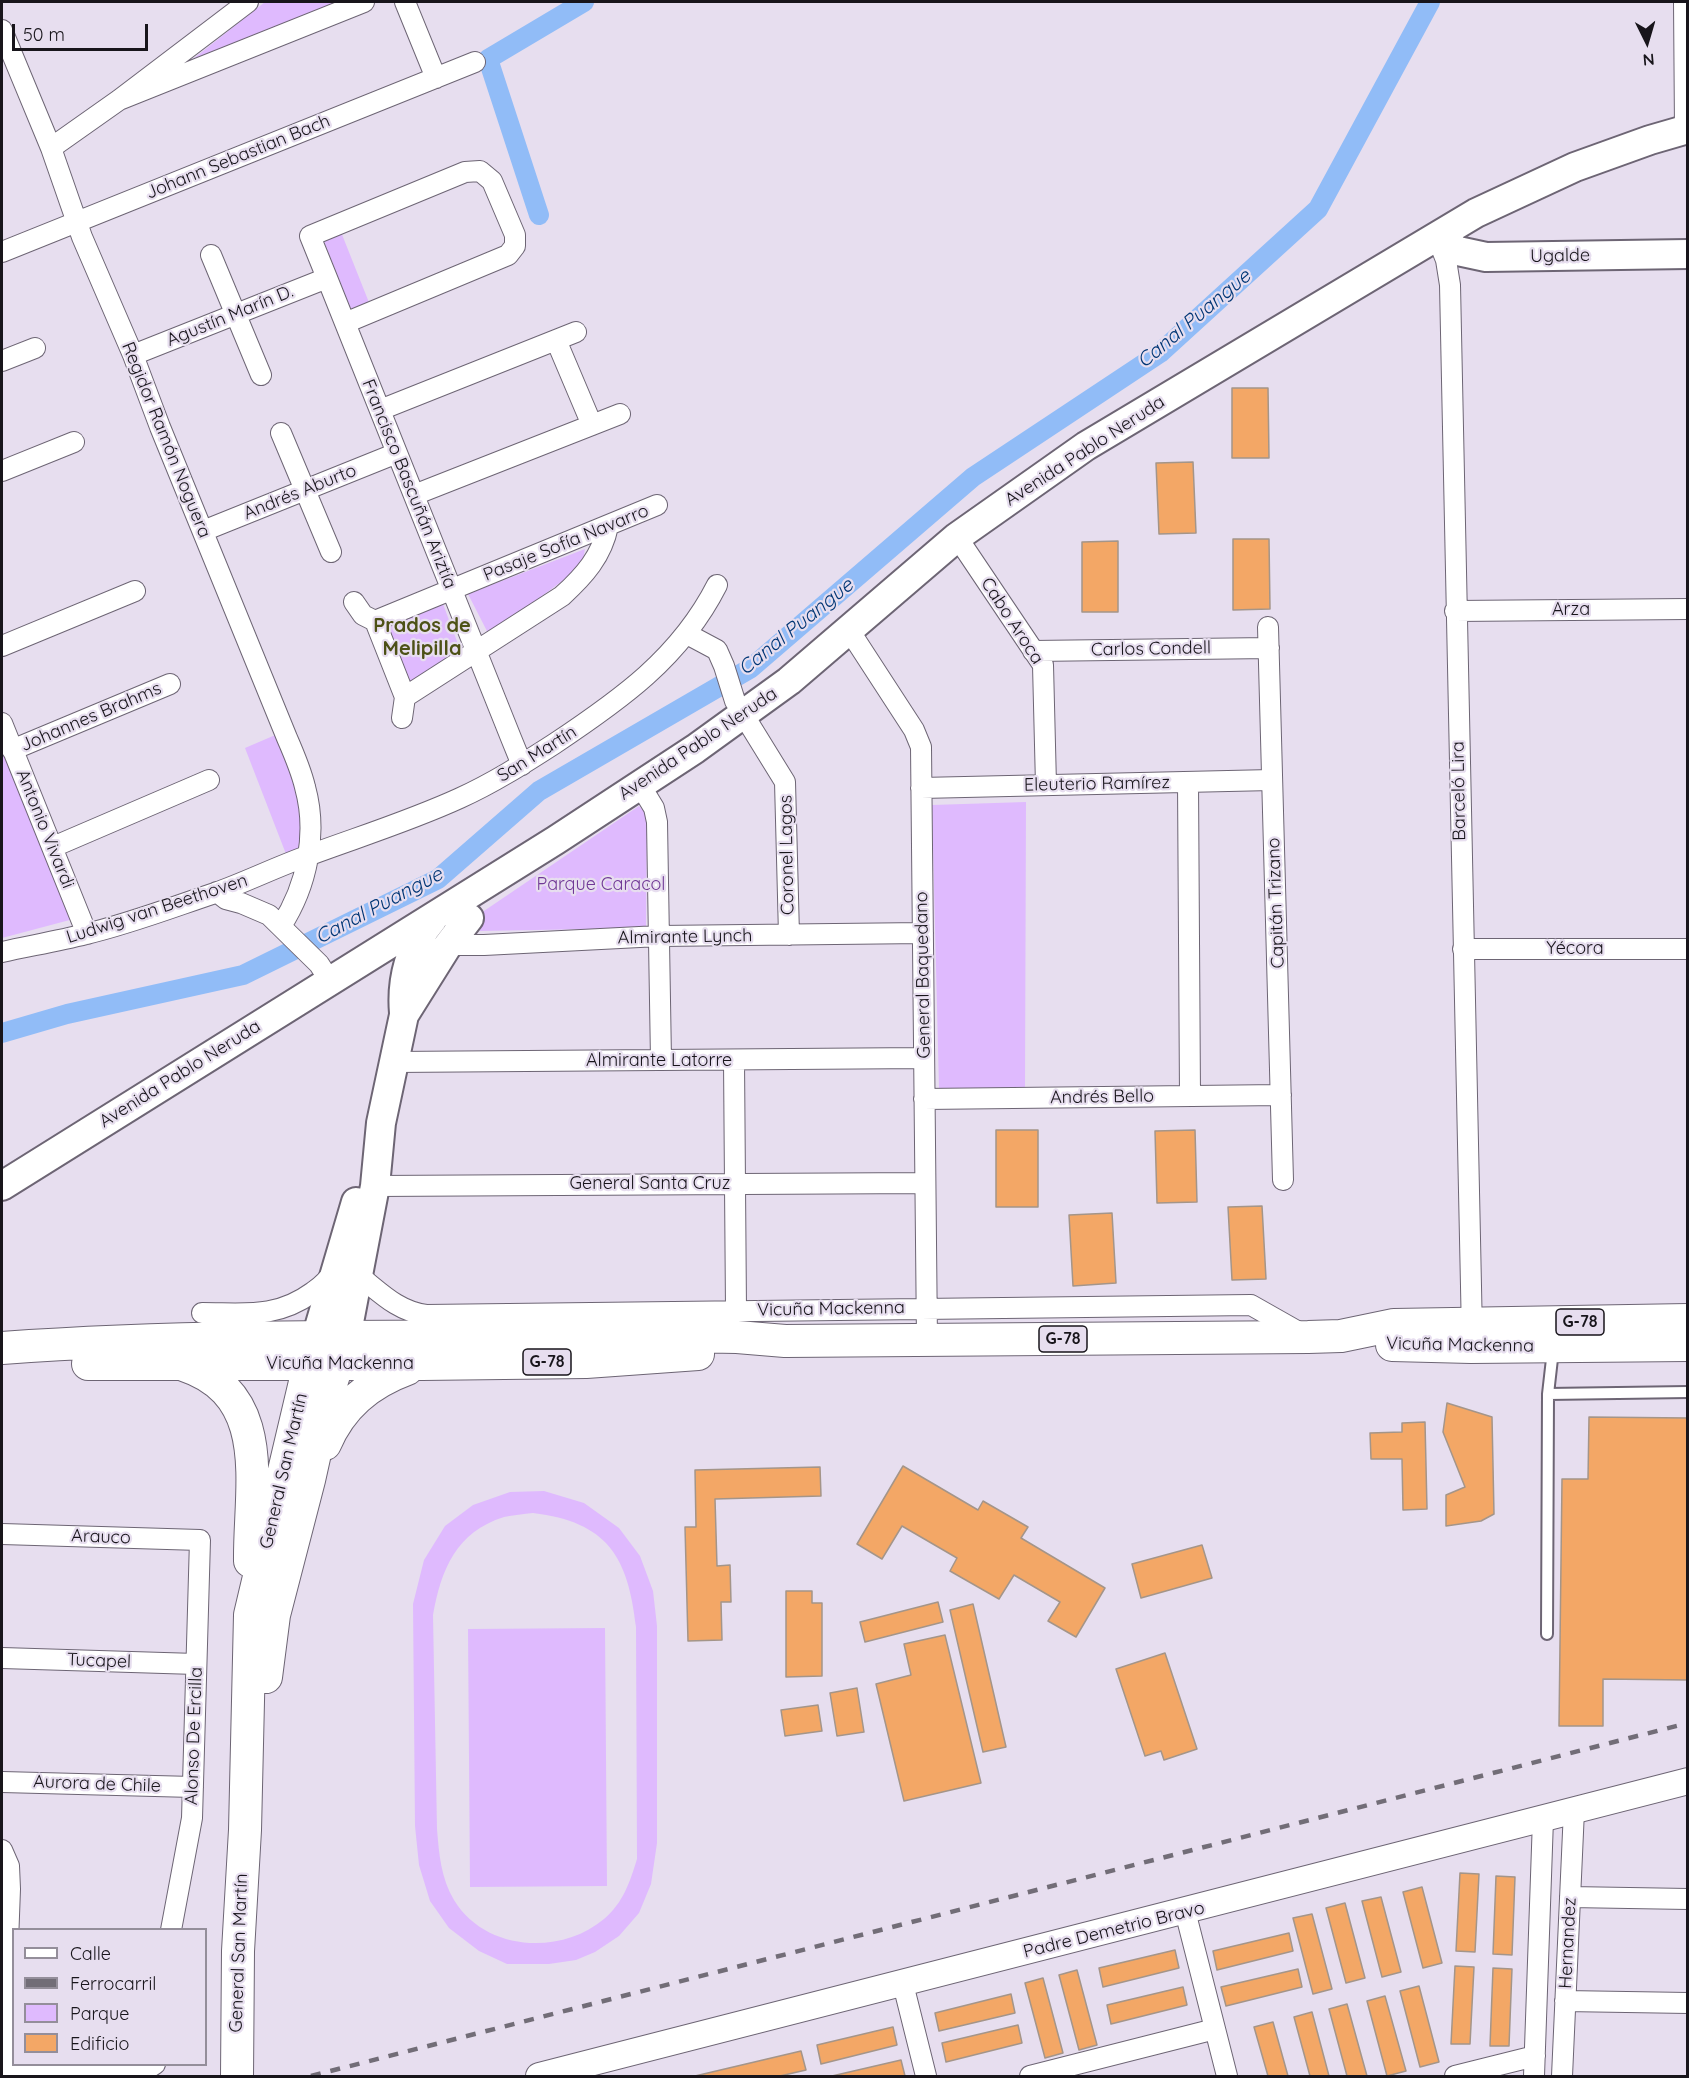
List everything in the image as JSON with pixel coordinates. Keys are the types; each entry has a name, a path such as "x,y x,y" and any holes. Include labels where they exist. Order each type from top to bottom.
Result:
{"main road":[{"name":"Avenida Pablo Neruda","path":"2,1186 330,981 368,961 640,784 739,708 789,681 957,537 1086,446 1476,213 1558,174 1612,152 1686,129"},
{"name":"Ugalde","path":"1437,237 1458,251 1486,256 1688,254"},
{"name":"Avenida Pablo Neruda","path":"368,961 415,946 469,918 532,855"},
{"name":"General San Martín","path":"237,2067 238,1951 245,1830 250,1615 327,1351 347,1270 394,1062 408,964 415,946 438,914"},
{"name":"General San Martín","path":"403,1003 469,918"},
{"path":"368,961 391,969 403,1003"},
{"name":"General San Martín","path":"347,1270 375,1186 381,1123"},
{"name":"Vicuña Mackenna","path":"1472,1335 1593,1322 1688,1320"},
{"name":"Vicuña Mackenna","path":"2,1367 178,1363 327,1351 680,1336 785,1341 1308,1337 1341,1336 1395,1325 1553,1346 1688,1345"},
{"name":"Vicuña Mackenna","path":"2,1348 178,1340 327,1351 422,1364 586,1362 662,1358 723,1352 785,1341"},
{"name":"General San Martín","path":"245,1830 274,1615 309,1480 322,1415 327,1351"},
{"path":"178,1363 199,1371 218,1384 237,1405 248,1428 252,1453 249,1539 250,1615"},
{"path":"309,1480 326,1440 351,1403 378,1381 422,1364"}],"street":[{"path":"51,148 119,100 248,2"},
{"path":"119,100 364,2"},
{"path":"405,2 435,78"},
{"path":"1684,2 1686,129"},
{"name":"Regidor Ramón Noguera","path":"2,33 51,148 76,222 133,355 306,788 310,824 309,855 293,908 281,926"},
{"name":"Johann Sebastian Bach","path":"2,252 475,62"},
{"name":"Francisco Bascuñán Ariztía","path":"345,323 508,255 515,246 515,235 492,182 480,171 465,172 310,236 522,765"},
{"name":"Barceló Lira","path":"1437,237 1446,260 1450,285 1455,611 1472,1335"},
{"path":"211,255 261,375"},
{"name":"Agustín Marín D.","path":"133,355 327,278"},
{"path":"380,410 576,332"},
{"path":"556,340 592,425"},
{"path":"2,362 35,348"},
{"path":"414,495 620,414"},
{"path":"281,433 331,552"},
{"path":"2,471 74,442"},
{"name":"Andrés Aburto","path":"203,531 397,453"},
{"name":"Pasaje Sofía Navarro","path":"375,621 657,505"},
{"path":"405,697 547,607 576,583 598,556 608,526"},
{"name":"Cabo Aroca","path":"957,537 1043,665 1046,785"},
{"name":"San Martín","path":"309,855 439,807 482,788 586,723 694,637 699,619 717,585"},
{"path":"2,646 135,591"},
{"path":"354,602 363,615 375,621 405,697 402,718"},
{"name":"Arza","path":"1455,611 1688,609"},
{"name":"Capitán Trizano","path":"1268,627 1283,1180"},
{"name":"General Baquedano","path":"849,630 917,736 921,747 927,1340"},
{"name":"Coronel Lagos","path":"694,637 717,650 739,708 781,772 786,787 789,935"},
{"name":"Carlos Condell","path":"1033,651 1269,648"},
{"name":"Johannes Brahms","path":"12,750 170,684"},
{"name":"Antonio Vivardi","path":"2,723 87,934"},
{"path":"53,847 210,780"},
{"name":"Eleuterio Ramírez","path":"921,788 1272,780"},
{"path":"1188,782 1190,1096"},
{"path":"640,784 654,808 657,822 661,1060"},
{"name":"Ludwig van Beethoven","path":"2,952 87,934 217,892 309,855"},
{"path":"217,892 225,899 269,915 319,964 330,981"},
{"name":"Almirante Lynch","path":"448,945 659,936 922,933"},
{"name":"Yécora","path":"1463,949 1688,949"},
{"name":"Almirante Latorre","path":"394,1062 924,1059"},
{"path":"734,1060 736,1310"},
{"name":"Andrés Bello","path":"924,1099 1281,1095"},
{"name":"General Santa Cruz","path":"375,1186 925,1183"},
{"path":"202,1313 268,1312 285,1308 347,1270"},
{"name":"Vicuña Mackenna","path":"347,1270 396,1305 413,1313 426,1315 1251,1305 1308,1337"},
{"name":"Arauco","path":"2,1534 200,1540"},
{"name":"Alonso De Ercilla","path":"171,1928 189,1843 193,1787 200,1540"},
{"name":"Tucapel","path":"2,1658 196,1664"},
{"name":"Padre Demetrio Bravo","path":"539,2076 1688,1781"},
{"name":"Aurora de Chile","path":"2,1782 193,1787"},
{"name":"Hernandez","path":"1562,2076 1574,1810"},
{"name":"Hernandez","path":"1534,2076 1543,1819"},
{"path":"4,1860 4,2073 139,2071 152,2066"},
{"path":"1570,1897 1688,1899"},
{"path":"1185,1911 1227,2076"},
{"path":"903,1984 926,2076"},
{"path":"1565,2001 1688,2002"},
{"path":"1030,2076 1215,2029"},
{"path":"1455,2076 1535,2056"}],"lane":[{"path":"1547,1634 1548,1394 1553,1346 1593,1322"},
{"path":"1548,1394 1688,1392"}],"green space":[{"path":"265,2 350,2 192,64 193,59"},
{"path":"341,232 370,305 352,312 323,239"},
{"path":"585,549 583,560 569,576 489,635 468,594"},
{"path":"443,604 461,652 407,686 387,628"},
{"path":"2,717 81,917 2,938"},
{"path":"280,733 303,809 302,847 286,854 245,748"},
{"path":"1026,802 1025,1088 939,1088 932,805"},
{"name":"Parque Caracol","path":"639,806 647,814 646,928 480,931 481,913"},
{"path":"544,1491 584,1503 619,1528 640,1556 653,1591 657,1626 657,1843 651,1884 639,1913 619,1936 595,1952 576,1960 549,1964 507,1964 479,1951 449,1928 430,1901 419,1865 415,1826 413,1604 424,1560 445,1526 473,1505 510,1492","holes":["533,1513 558,1518 596,1534 609,1547 627,1580 636,1627 637,1859 621,1899 604,1919 586,1931 566,1939 545,1943 524,1942 503,1938 484,1930 468,1917 454,1900 443,1874 437,1829 433,1615 446,1568 463,1543 474,1532 507,1516"]},
{"path":"605,1628 607,1886 470,1887 468,1629"}],"building":[{"path":"1232,388 1268,388 1269,458 1232,458"},
{"path":"1193,462 1196,533 1159,534 1156,463"},
{"path":"1233,539 1269,539 1270,609 1233,610"},
{"path":"1118,541 1118,612 1082,612 1082,542"},
{"path":"996,1130 1038,1130 1038,1207 996,1207"},
{"path":"1195,1130 1197,1202 1157,1203 1155,1131"},
{"path":"1262,1206 1266,1279 1232,1280 1228,1207"},
{"path":"1112,1213 1116,1283 1073,1286 1069,1215"},
{"path":"1447,1403 1492,1417 1494,1514 1481,1521 1446,1526 1446,1495 1465,1487 1443,1432"},
{"path":"1589,1417 1688,1418 1688,1680 1603,1679 1603,1726 1559,1726 1562,1479 1588,1479"},
{"path":"1425,1422 1427,1509 1403,1510 1402,1459 1371,1459 1370,1433 1402,1432 1402,1423"},
{"path":"903,1466 978,1510 983,1501 1028,1527 1021,1538 1105,1588 1076,1637 1048,1621 1060,1602 1014,1575 999,1599 950,1571 957,1558 902,1526 882,1559 857,1544"},
{"path":"820,1467 821,1496 715,1499 717,1566 730,1565 731,1602 721,1602 722,1640 688,1641 685,1527 696,1527 695,1470"},
{"path":"1202,1545 1212,1578 1141,1598 1132,1564"},
{"path":"786,1591 812,1591 812,1603 822,1603 822,1676 786,1677"},
{"path":"938,1602 943,1622 865,1642 860,1622"},
{"path":"973,1604 1006,1747 983,1752 950,1610"},
{"path":"945,1635 981,1783 904,1801 876,1684 911,1675 904,1644"},
{"path":"1165,1653 1197,1749 1164,1760 1161,1751 1145,1756 1116,1669"},
{"path":"857,1688 864,1732 837,1736 830,1693"},
{"path":"818,1705 822,1731 785,1736 781,1710"},
{"path":"1460,1873 1479,1874 1475,1952 1456,1951"},
{"path":"1496,1876 1515,1877 1512,1955 1493,1954"},
{"path":"1422,1887 1442,1963 1423,1968 1403,1892"},
{"path":"1381,1897 1401,1972 1382,1977 1362,1901"},
{"path":"1345,1903 1365,1978 1346,1983 1326,1908"},
{"path":"1312,1914 1332,1989 1313,1994 1293,1918"},
{"path":"1289,1933 1293,1951 1217,1970 1213,1951"},
{"path":"1175,1950 1179,1968 1103,1987 1099,1968"},
{"path":"1455,1966 1474,1967 1470,2044 1451,2044"},
{"path":"1493,1968 1512,1969 1509,2046 1490,2046"},
{"path":"1298,1969 1302,1987 1226,2006 1221,1987"},
{"path":"1077,1970 1097,2045 1079,2050 1059,1975"},
{"path":"1043,1978 1063,2053 1045,2058 1025,1983"},
{"path":"1419,1986 1439,2062 1420,2067 1400,1991"},
{"path":"1183,1987 1187,2005 1111,2024 1107,2005"},
{"path":"1011,1994 1015,2013 939,2031 935,2013"},
{"path":"1385,1996 1406,2071 1387,2076 1367,2001"},
{"path":"1347,2004 1367,2076 1347,2076 1329,2009"},
{"path":"1312,2012 1329,2076 1310,2076 1294,2017"},
{"path":"1273,2022 1288,2076 1268,2076 1254,2027"},
{"path":"1018,2025 1022,2043 946,2062 942,2043"},
{"path":"893,2027 897,2045 821,2064 817,2045"},
{"path":"801,2051 806,2070 780,2076 695,2076"},
{"path":"901,2060 905,2076 832,2076"}],"waterway":[{"path":"539,215 488,59 584,2"},
{"name":"Canal Puangue","path":"2,1033 67,1014 243,975 438,879 539,791 751,668 973,477 1160,353 1318,209 1430,2"}],"railway":[{"path":"311,2076 1688,1723"}],"district":[{"name":"Prados de Melipilla","path":"422,638"}]}
